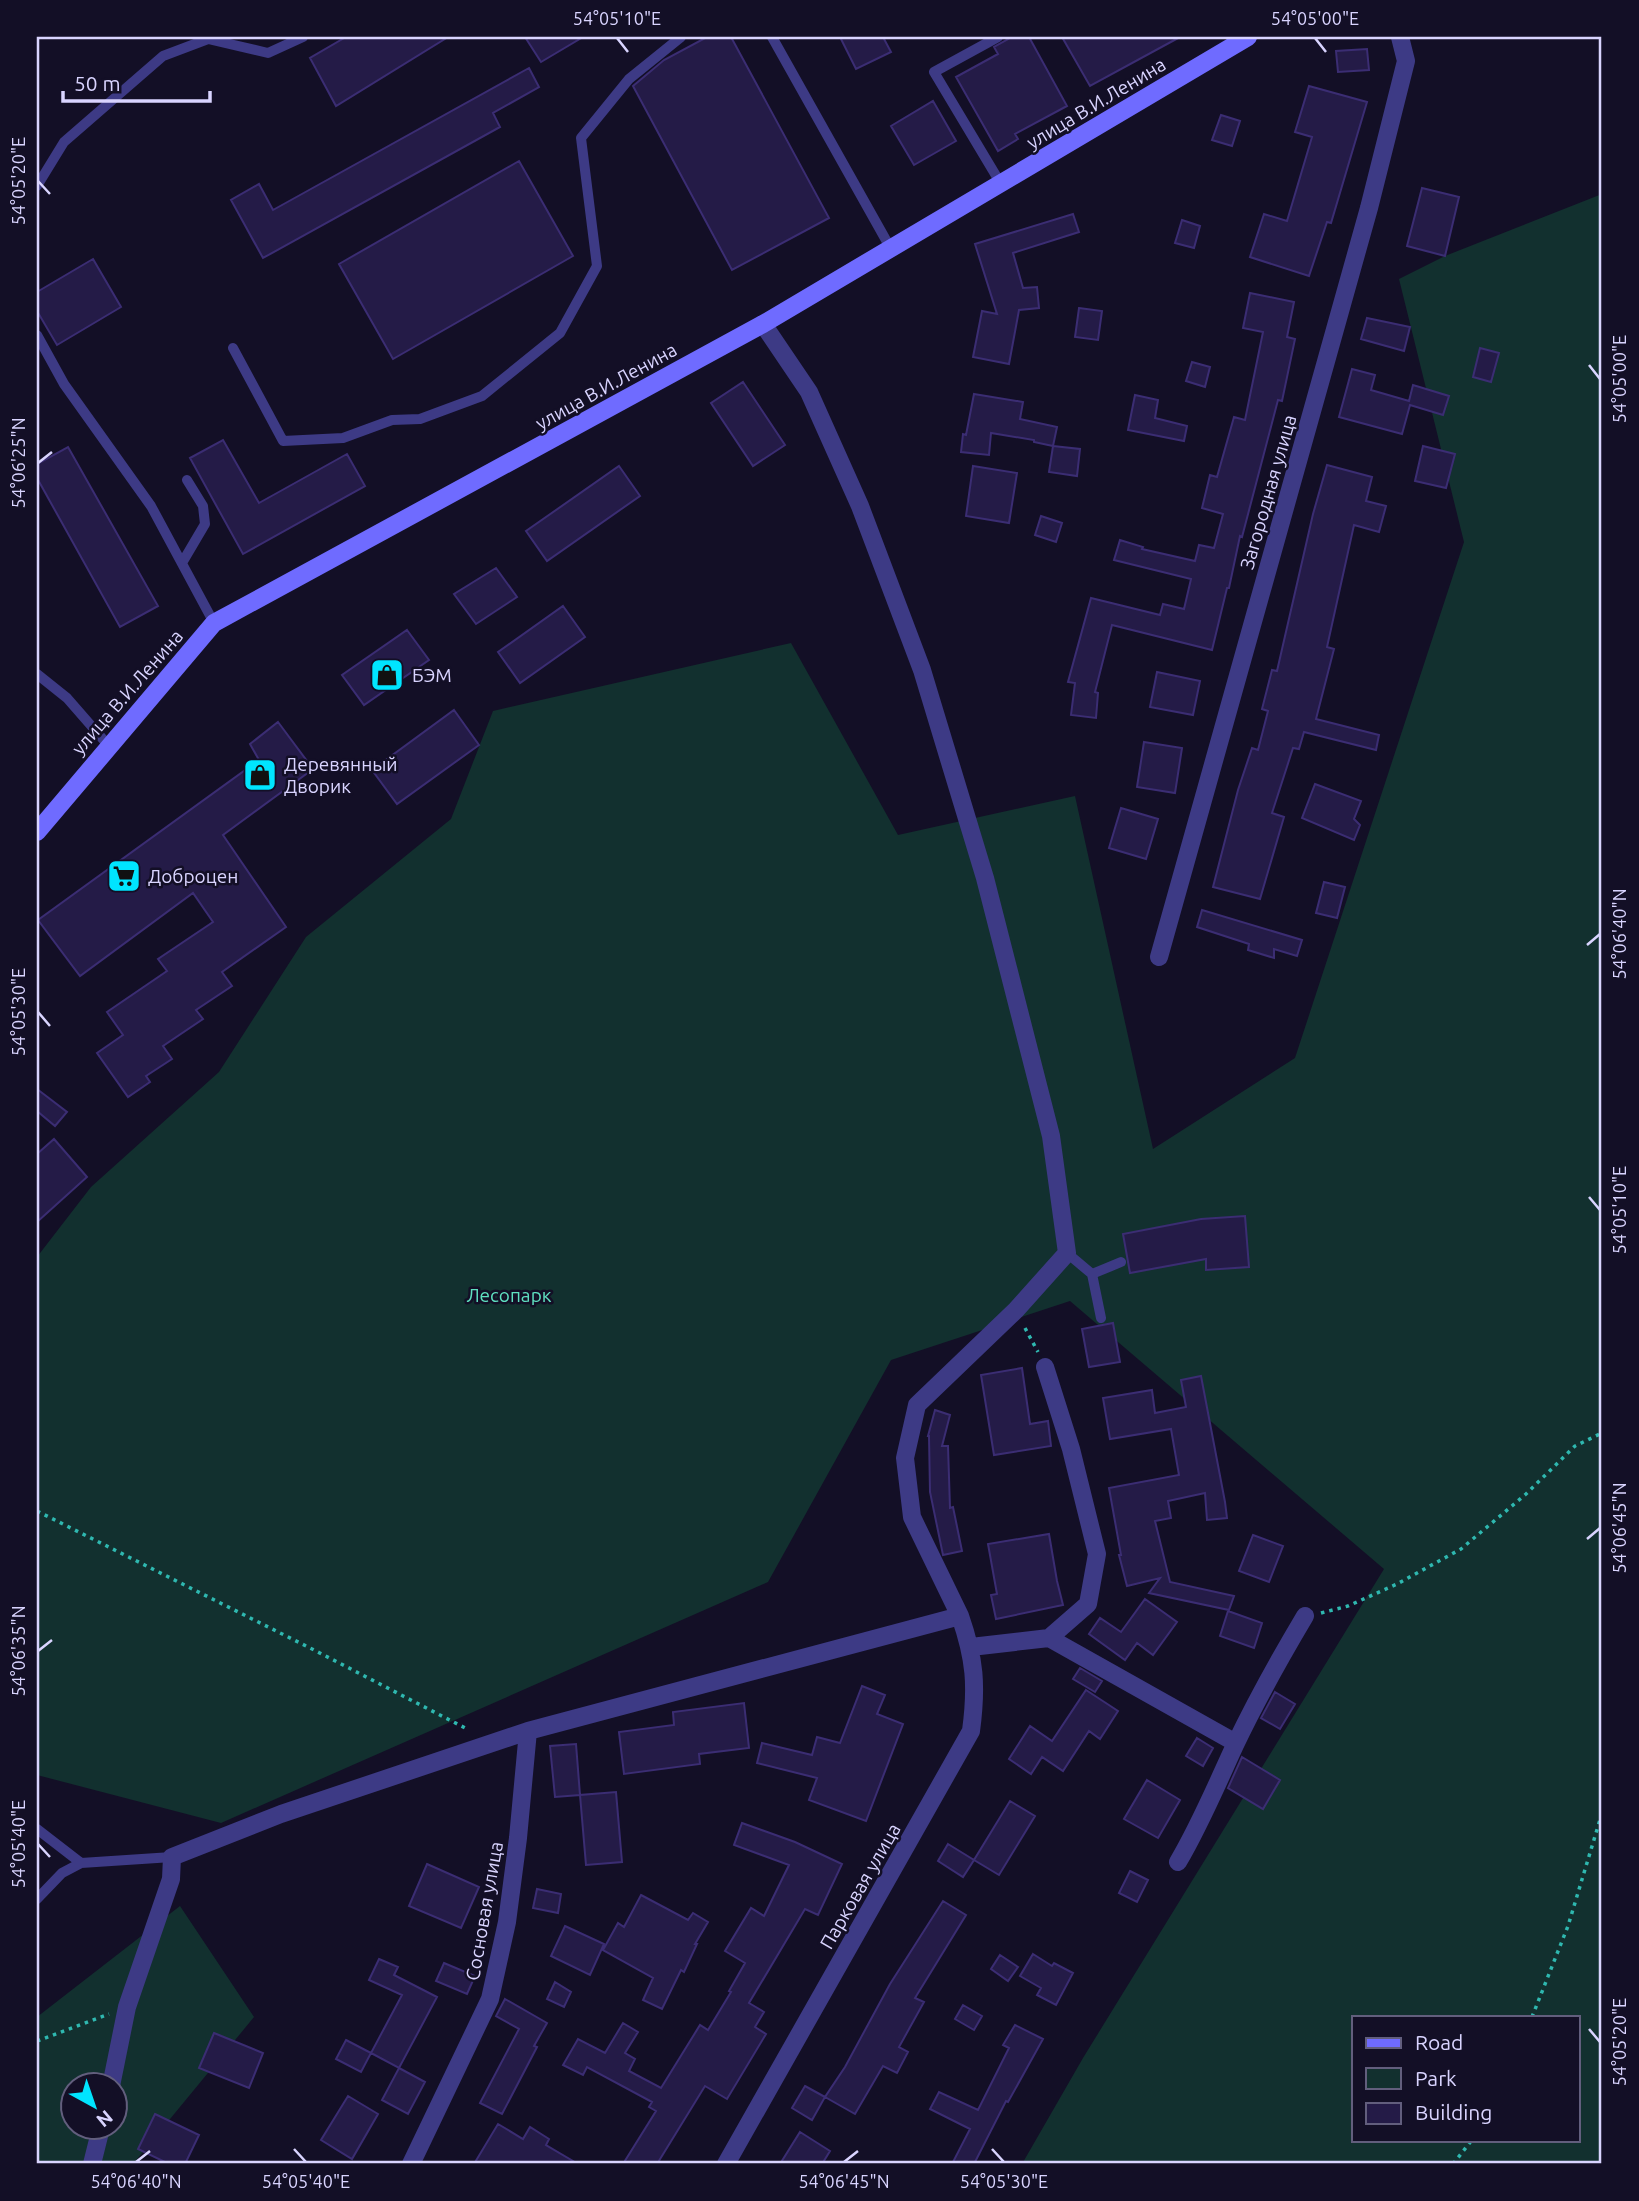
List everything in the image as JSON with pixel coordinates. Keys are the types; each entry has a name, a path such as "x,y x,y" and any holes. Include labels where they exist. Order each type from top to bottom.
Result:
{"main road":[{"name":"улица В.И.Ленина","path":"37,832 214,623 763,324 1248,37"}],"street":[{"name":"Загородная улица","path":"1159,957 1369,208 1406,61 1401,37"},
{"path":"763,324 809,392 860,506 922,670 985,878 1051,1136 1067,1253"},
{"name":"Парковая улица","path":"726,2164 971,1731 975,1695 971,1647 960,1616 912,1517 905,1458 917,1405 1016,1310 1067,1253"},
{"path":"971,1647 1049,1638 1088,1604 1097,1554 1071,1449 1045,1367"},
{"path":"114,2072 127,2007 171,1879 172,1857 281,1814 528,1731 960,1616"},
{"path":"1178,1862 1236,1743 1305,1616"},
{"path":"1049,1638 1236,1743"},
{"name":"Сосновая улица","path":"411,2164 490,1999 507,1922 528,1731"},
{"path":"92,2164 97,2142"}],"lane":[{"path":"37,186 64,142 163,57 208,39 268,53 303,37"},
{"path":"233,348 283,441 343,438 392,420 420,419 482,396 560,333 597,265 581,138 629,79 681,37"},
{"path":"772,37 891,248"},
{"path":"998,37 934,72 1001,184"},
{"path":"37,335 64,384 151,506 214,623"},
{"path":"182,563 205,524 203,506 187,480"},
{"path":"37,674 67,698 108,745"},
{"path":"1067,1253 1092,1274 1101,1318"},
{"path":"1092,1274 1121,1262"},
{"path":"37,1829 81,1863"},
{"path":"37,1899 62,1873 81,1863 172,1857"}],"path":[{"path":"1016,1310 1045,1367"},
{"path":"1305,1616 1348,1606 1398,1584 1461,1549 1526,1494 1575,1446 1602,1433"},
{"path":"37,1511 493,1743"},
{"path":"1532,2016 1569,1926 1602,1813"},
{"path":"37,2041 127,2007"},
{"path":"1453,2164 1470,2142"}],"green space":[{"name":"Лесопарк","path":"1602,194 1602,2164 1022,2164 1083,2058 1384,1569 1070,1301 891,1360 768,1582 221,1823 37,1775 37,1257 91,1187 219,1072 306,937 451,819 493,711 791,643 898,835 1075,796 1153,1149 1295,1058 1464,542 1399,279 1445,256"},
{"path":"180,1906 254,2017 133,2164 37,2164 37,2017"}],"building":[{"path":"346,37 448,37 336,106 310,58"},
{"path":"525,37 583,37 541,62"},
{"path":"707,37 731,37 829,218 732,270 633,86 664,60"},
{"path":"840,37 883,37 891,52 856,69"},
{"path":"1012,37 1029,37 1067,106 1015,134 1018,139 998,151 956,77 998,54 994,47"},
{"path":"1062,37 1180,37 1090,86"},
{"path":"1367,49 1369,70 1338,72 1336,51"},
{"path":"529,68 539,87 493,113 500,127 263,258 231,200 259,184 273,210"},
{"path":"1309,86 1367,102 1331,223 1327,222 1309,276 1250,257 1264,214 1287,221 1312,137 1295,132"},
{"path":"933,101 956,141 914,165 891,126"},
{"path":"1221,115 1240,121 1232,146 1212,140"},
{"path":"519,161 573,256 393,359 339,264"},
{"path":"1422,188 1459,197 1445,256 1407,246"},
{"path":"1073,214 1079,232 1013,253 1023,288 1037,287 1039,308 1019,310 1009,364 973,357 982,311 997,314 975,244"},
{"path":"1182,220 1200,226 1194,248 1175,243"},
{"path":"93,259 121,307 57,345 37,311 37,292"},
{"path":"1250,293 1294,302 1287,337 1295,339 1282,401 1278,400 1212,650 1112,625 1095,692 1098,693 1096,718 1071,715 1075,683 1068,682 1091,598 1160,615 1163,604 1184,609 1191,579 1114,560 1120,540 1143,547 1142,549 1195,561 1199,545 1214,548 1223,514 1202,508 1210,475 1217,477 1234,417 1245,420 1263,332 1243,328"},
{"path":"1079,308 1102,311 1098,340 1075,337"},
{"path":"1367,318 1410,327 1404,351 1361,339"},
{"path":"1480,348 1499,353 1491,382 1473,377"},
{"path":"1192,362 1210,367 1205,387 1186,381"},
{"path":"1352,369 1375,375 1371,390 1409,401 1413,385 1449,396 1443,415 1410,405 1402,434 1339,417"},
{"path":"743,382 785,445 753,466 711,403"},
{"path":"974,394 1023,402 1020,419 1057,427 1053,446 991,433 989,455 961,452"},
{"path":"1135,395 1158,400 1155,418 1187,426 1184,441 1128,430"},
{"path":"223,440 259,503 347,454 365,486 243,554 190,458"},
{"path":"1053,446 1080,449 1077,476 1049,472"},
{"path":"1423,446 1455,454 1446,488 1415,481"},
{"path":"68,447 158,606 120,627 37,478 37,464"},
{"path":"1327,465 1372,477 1366,501 1386,506 1379,532 1354,525 1327,647 1334,649 1316,719 1379,735 1376,750 1304,732 1299,749 1293,748 1272,813 1284,817 1260,899 1213,887 1238,790 1252,748 1258,750 1268,711 1262,709 1272,670 1277,671"},
{"path":"619,466 640,496 547,561 526,531"},
{"path":"973,466 1017,473 1009,523 966,516"},
{"path":"1041,516 1062,523 1056,542 1035,535"},
{"path":"496,568 517,597 476,624 454,594"},
{"path":"563,606 585,637 520,683 498,652"},
{"path":"407,630 429,660 364,705 342,675"},
{"path":"1157,672 1200,681 1193,715 1150,707"},
{"path":"454,710 479,745 397,804 372,770"},
{"path":"278,722 313,769 223,835 286,927 222,972 232,986 196,1010 203,1019 163,1046 172,1059 146,1076 150,1082 128,1097 97,1053 123,1035 107,1012 167,971 158,959 213,922 193,893 80,976 38,920 259,760 250,744"},
{"path":"1144,742 1182,748 1175,793 1137,787"},
{"path":"1315,784 1361,801 1354,819 1360,825 1354,840 1302,818"},
{"path":"1121,808 1158,819 1146,859 1109,848"},
{"path":"1324,882 1345,887 1337,918 1316,913"},
{"path":"1202,910 1302,940 1297,956 1274,949 1274,958 1248,950 1249,944 1197,927"},
{"path":"37,1089 67,1112 55,1126 37,1111"},
{"path":"54,1139 87,1177 37,1222 37,1154"},
{"path":"1245,1216 1249,1267 1206,1270 1206,1259 1130,1273 1123,1234 1201,1219"},
{"path":"1113,1323 1120,1362 1089,1367 1082,1329"},
{"path":"1022,1368 1030,1424 1048,1421 1051,1446 994,1455 981,1375"},
{"path":"1201,1376 1227,1518 1207,1520 1205,1493 1168,1501 1171,1518 1155,1521 1170,1582 1234,1596 1229,1610 1149,1593 1160,1578 1127,1586 1119,1555 1109,1488 1179,1475 1171,1429 1110,1439 1103,1398 1152,1390 1155,1413 1186,1407 1181,1380"},
{"path":"935,1410 950,1415 942,1446 948,1446 950,1508 953,1507 962,1551 943,1555 930,1492 928,1436"},
{"path":"1049,1534 1063,1605 996,1619 991,1595 997,1594 988,1544"},
{"path":"1253,1535 1283,1546 1269,1582 1239,1571"},
{"path":"1145,1599 1177,1622 1153,1655 1137,1643 1125,1660 1089,1634 1100,1618 1121,1632"},
{"path":"1228,1611 1262,1623 1254,1648 1220,1636"},
{"path":"1080,1668 1102,1681 1095,1692 1073,1679"},
{"path":"862,1686 885,1695 877,1714 903,1724 866,1821 809,1800 817,1778 757,1763 762,1743 812,1755 817,1737 840,1743"},
{"path":"1086,1690 1118,1711 1100,1739 1089,1731 1063,1771 1042,1757 1031,1774 1009,1759 1030,1726 1052,1741"},
{"path":"1275,1692 1295,1704 1280,1729 1261,1718"},
{"path":"744,1703 749,1748 699,1754 700,1764 624,1774 619,1732 674,1725 673,1712"},
{"path":"1197,1738 1213,1748 1203,1766 1186,1756"},
{"path":"576,1744 580,1795 555,1797 550,1746"},
{"path":"1242,1757 1280,1780 1263,1809 1228,1788"},
{"path":"1147,1780 1180,1800 1158,1838 1124,1819"},
{"path":"616,1792 622,1862 586,1865 580,1795"},
{"path":"1010,1801 1035,1816 999,1875 974,1860"},
{"path":"742,1823 795,1842 842,1864 818,1915 805,1909 749,2003 764,2012 755,2027 766,2034 727,2099 705,2086 657,2164 623,2164 656,2111 649,2107 652,2102 587,2067 583,2075 563,2065 578,2039 605,2053 623,2023 638,2032 625,2053 635,2059 629,2071 661,2088 700,2025 708,2030 745,1963 725,1951 751,1908 764,1916 789,1865 734,1845"},
{"path":"948,1844 974,1860 963,1877 938,1861"},
{"path":"427,1864 479,1887 461,1928 409,1906"},
{"path":"1130,1871 1148,1880 1137,1902 1119,1893"},
{"path":"537,1889 561,1894 558,1913 533,1908"},
{"path":"641,1895 688,1920 693,1913 708,1922 695,1944 684,1972 681,1970 662,2009 643,2000 653,1978 603,1950 618,1923 624,1927"},
{"path":"943,1901 966,1915 915,1998 924,2002 899,2047 908,2052 897,2073 883,2066 855,2114 825,2097 845,2067 890,1984"},
{"path":"565,1926 604,1944 590,1975 551,1956"},
{"path":"1033,1954 1052,1966 1054,1963 1073,1973 1056,2005 1037,1995 1041,1988 1020,1976"},
{"path":"1000,1955 1018,1967 1008,1981 991,1969"},
{"path":"379,1959 398,1967 394,1975 437,1997 399,2068 371,2053 402,1995 369,1980"},
{"path":"444,1963 475,1976 467,1994 436,1981"},
{"path":"555,1982 571,1992 564,2007 547,1999"},
{"path":"505,1999 547,2023 502,2114 480,2103 519,2029 496,2016"},
{"path":"963,2005 982,2016 974,2030 955,2019"},
{"path":"1015,2025 1043,2039 1008,2102 1006,2101 974,2164 952,2164 970,2129 930,2109 939,2092 978,2110 1009,2048 1003,2045"},
{"path":"214,2033 263,2053 249,2088 199,2068"},
{"path":"346,2040 371,2053 361,2072 336,2059"},
{"path":"399,2068 425,2082 408,2114 382,2100"},
{"path":"805,2086 825,2097 812,2120 792,2108"},
{"path":"348,2096 378,2114 352,2159 321,2140"},
{"path":"155,2114 199,2135 185,2164 169,2164 138,2149"},
{"path":"498,2124 523,2139 530,2127 549,2139 546,2145 578,2164 474,2164"},
{"path":"800,2132 830,2151 822,2164 780,2164"}],"place":[{"name":"БЭМ","path":"387,675"},
{"name":"Деревянный Дворик","path":"260,775"},
{"name":"Доброцен","path":"124,876"}]}
